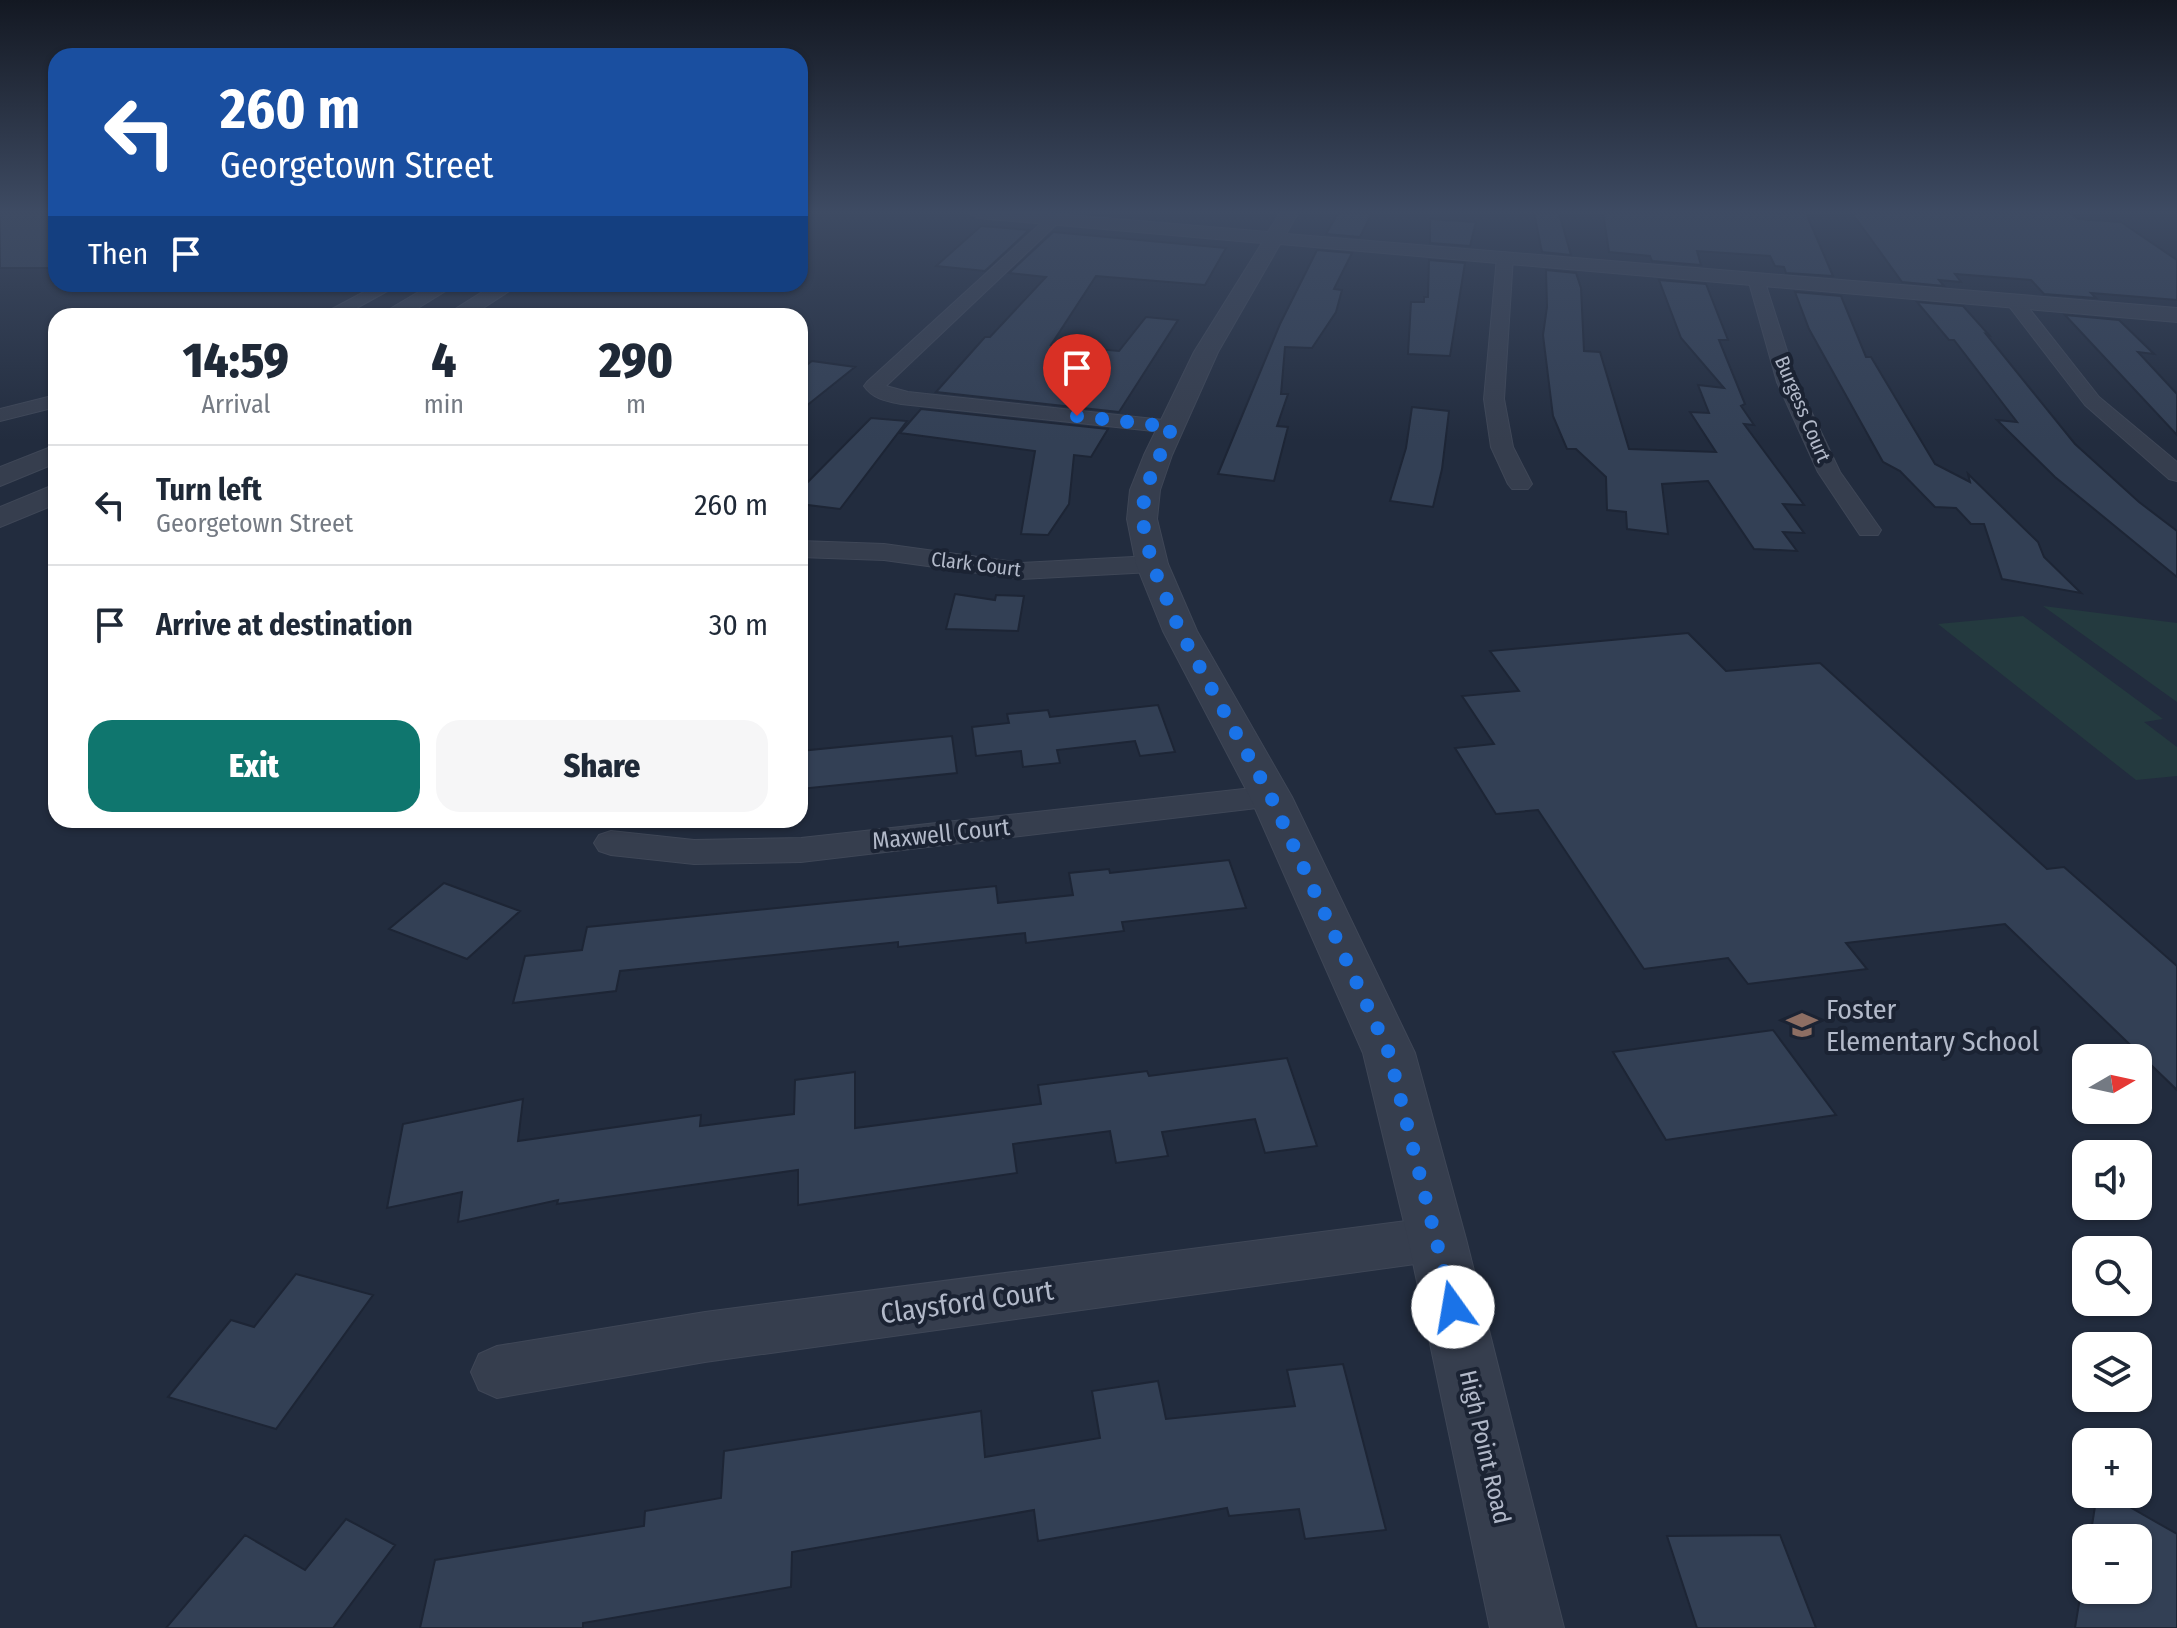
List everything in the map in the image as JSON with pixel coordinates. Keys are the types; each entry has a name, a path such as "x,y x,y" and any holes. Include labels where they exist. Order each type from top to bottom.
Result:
{"street":[{"path":"979,289 874,386 877,391 920,400 1172,427"},
{"name":"High Point Road","path":"1244,289 1206,352 1172,427 1145,490 1142,519 1152,564 1180,631 1271,797 1389,1053 1437,1239 1527,1628"},
{"path":"1503,289 1494,399 1502,447 1520,484"},
{"name":"Burgess Court","path":"1759,289 1787,382 1829,472 1869,530"},
{"path":"1873,289 2177,315"},
{"path":"344,308 376,292"},
{"path":"404,308 432,292"},
{"path":"431,308 451,292"},
{"path":"469,308 496,292"},
{"path":"2014,301 2092,401 2177,474"},
{"path":"0,415 48,403"},
{"path":"0,477 48,456"},
{"path":"0,518 48,497"},
{"name":"Clark Court","path":"808,549 884,552 1021,571 1152,564"},
{"name":"Maxwell Court","path":"611,843 694,852 801,850 1271,797"},
{"name":"Claysford Court","path":"497,1372 705,1337 1437,1239"}],"green space":[{"path":"2043,606 2177,623 2177,702"},
{"path":"2023,616 2163,719 2144,722 2177,747 2177,776 2136,780 1938,624"}],"building":[{"path":"1035,289 1088,289 1051,345 1119,351 1146,317 1178,320 1119,412 936,392 985,337 990,337"},
{"path":"1298,289 1342,290 1336,312 1312,348 1285,347 1281,394 1288,394 1277,426 1288,427 1274,481 1218,474"},
{"path":"1428,289 1461,289 1450,356 1408,354 1411,302 1424,302 1424,297 1428,297"},
{"path":"1547,289 1581,289 1584,351 1600,352 1629,449 1716,452 1690,412 1709,413 1698,385 1724,388 1681,338 1662,289 1708,289 1728,340 1719,340 1745,404 1741,406 1754,425 1744,424 1804,505 1783,504 1804,533 1783,532 1797,551 1754,549 1708,481 1662,484 1668,534 1627,529 1626,512 1607,510 1606,477 1576,449 1567,449 1553,416 1543,335"},
{"path":"2039,289 2177,289 2177,300 2091,293 2096,298 2044,294"},
{"path":"1795,292 1841,296 1866,357 1871,357 1935,464 1970,482 1968,474 2038,542 2044,557 2081,593 2002,579 1984,524 1971,524 1956,508 1935,507 1900,471 1883,462 1809,329"},
{"path":"1917,302 1963,306 2075,444 2139,502 2177,531 2177,577 2055,477 1997,420 2017,422 1954,340 1949,340"},
{"path":"2065,315 2119,320 2154,354 2138,352 2177,394 2177,435"},
{"path":"812,361 855,367 808,405 808,364"},
{"path":"1412,407 1449,411 1442,469 1433,507 1390,501 1406,448"},
{"path":"921,409 1108,429 1091,457 1074,455 1069,504 1048,535 1021,534 1035,451 900,433"},
{"path":"871,418 907,421 840,509 808,505 808,482"},
{"path":"955,594 995,600 996,595 1024,596 1018,631 946,629"},
{"path":"1688,633 1726,671 1820,663 2047,869 2064,867 2177,966 2177,1090 2152,1066 2152,1044 2129,1044 2005,924 1846,943 1867,969 1748,984 1728,958 1644,969 1538,810 1496,814 1455,748 1494,744 1462,696 1519,691 1490,651"},
{"path":"1158,705 1175,752 1140,756 1135,741 1057,750 1060,763 1023,767 1021,751 976,756 972,727 1009,723 1007,714 1048,710 1050,717"},
{"path":"952,736 957,773 808,788 808,750"},
{"path":"1229,860 1246,908 1122,922 1124,931 1026,943 1025,933 898,947 898,942 620,971 616,991 513,1003 525,956 582,950 587,927 996,886 998,903 1073,895 1069,873 1109,869 1110,873"},
{"path":"444,883 520,911 467,959 389,929"},
{"path":"1773,1030 1836,1115 1666,1140 1613,1052"},
{"path":"1287,1058 1317,1146 1265,1153 1255,1119 1162,1132 1168,1156 1116,1163 1110,1131 1013,1144 1017,1173 798,1205 798,1170 557,1204 558,1200 458,1222 462,1192 387,1208 403,1124 523,1099 518,1141 701,1115 700,1126 794,1114 795,1080 855,1072 855,1128 1041,1104 1038,1085 1147,1071 1149,1076"},
{"path":"296,1274 373,1295 276,1429 168,1397 231,1320 254,1327"},
{"path":"1343,1364 1386,1530 1305,1539 1299,1509 1229,1516 1227,1508 1038,1541 1034,1510 792,1552 791,1587 583,1623 583,1628 420,1628 435,1560 644,1526 645,1511 721,1498 724,1451 981,1411 985,1457 1100,1438 1092,1391 1158,1381 1166,1419 1295,1406 1287,1370"},
{"path":"2095,1508 2132,1508 2177,1534 2177,1628 2075,1628 2079,1604 2152,1604 2152,1524 2092,1524"},
{"path":"346,1519 395,1545 333,1628 166,1628 245,1535 305,1570"},
{"path":"1780,1535 1816,1628 1697,1628 1667,1536"}],"place":[{"name":"Foster Elementary School","path":"1802,1025"}],"route":[{"path":"1077,416 1172,427 1145,490 1142,519 1152,564 1180,631 1271,797 1305,867 1389,1053 1453,1307"}]}
